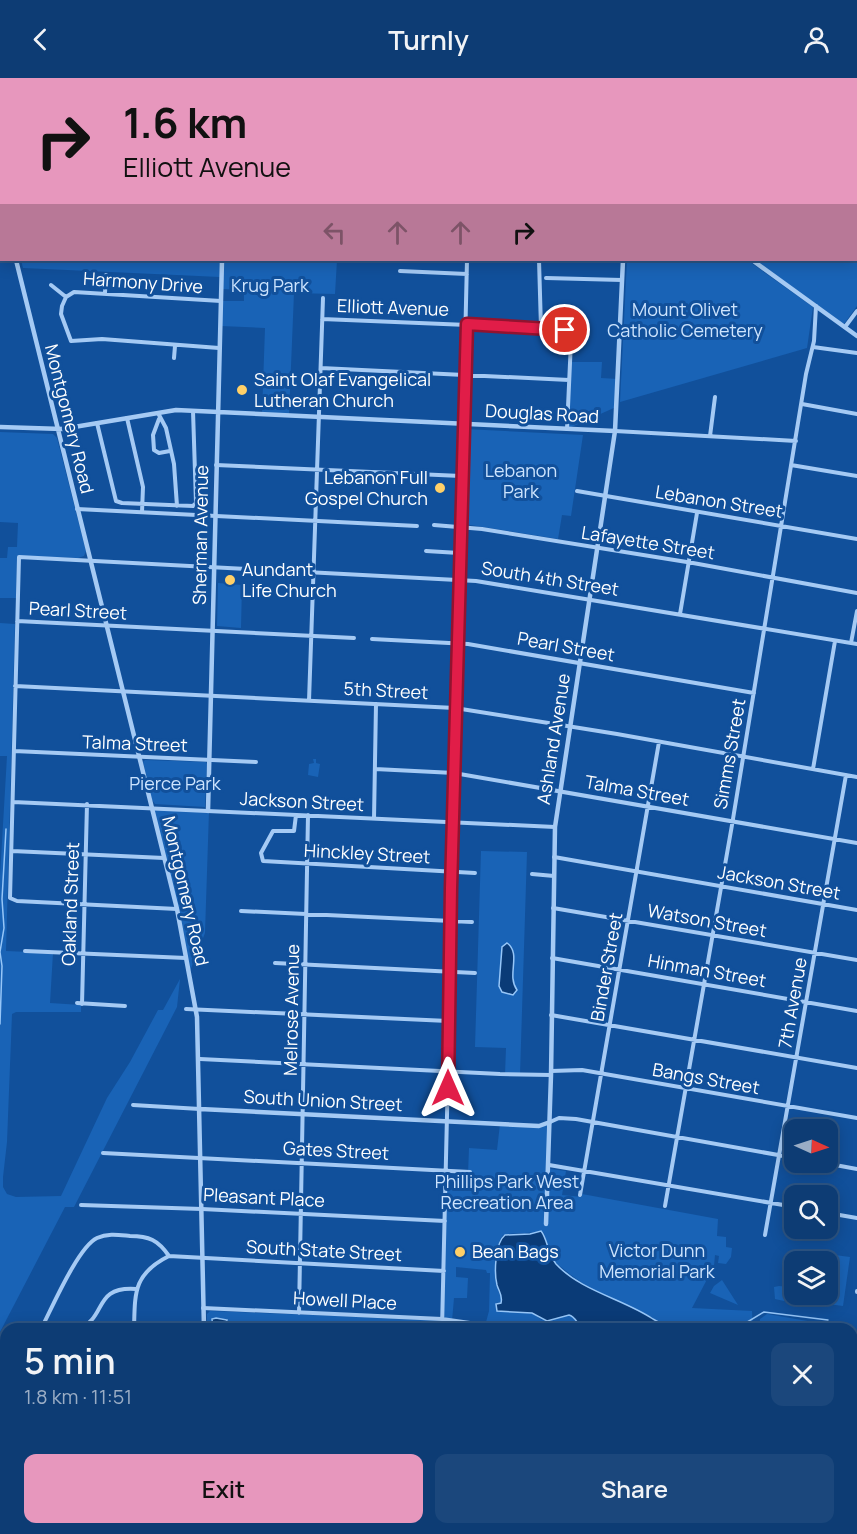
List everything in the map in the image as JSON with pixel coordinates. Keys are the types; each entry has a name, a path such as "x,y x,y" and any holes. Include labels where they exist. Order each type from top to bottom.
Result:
{"street":[{"name":"Montgomery Road","path":"16,261 177,909 197,1009 200,1059 204,1323"},
{"name":"Sherman Avenue","path":"208,811 222,261"},
{"path":"442,1323 467,261"},
{"path":"539,261 541,328"},
{"name":"Ashland Avenue","path":"546,1224 545,1174 549,1165 555,827 615,431 623,261"},
{"path":"753,261 857,336"},
{"path":"400,271 467,274"},
{"path":"105,293 106,275"},
{"path":"546,278 622,280"},
{"path":"51,285 66,297 62,306 62,314 71,341 102,339 219,348"},
{"name":"Harmony Drive","path":"66,297 78,291 148,295 179,300 220,301"},
{"path":"309,701 317,417 323,298"},
{"name":"Simms Street","path":"665,1206 813,347 816,306"},
{"path":"844,327 857,311"},
{"name":"Elliott Avenue","path":"322,319 563,329 569,334 571,341 569,380"},
{"path":"174,358 175,346"},
{"path":"813,347 857,353"},
{"path":"321,368 569,380 567,429"},
{"path":"710,436 715,397"},
{"path":"802,404 857,414"},
{"name":"Douglas Road","path":"0,427 57,429 127,418 159,416 176,410 795,441"},
{"path":"97,423 116,501 193,506 196,503 193,411"},
{"path":"159,416 166,428 175,467 177,506"},
{"path":"159,416 153,435 154,450 159,453 170,451"},
{"path":"127,418 142,482 142,512"},
{"path":"216,465 461,476"},
{"path":"791,465 857,476"},
{"name":"Lebanon Street","path":"577,491 857,539"},
{"path":"77,509 417,526"},
{"path":"680,614 697,513"},
{"name":"Lafayette Street","path":"434,525 460,526 689,562 857,592"},
{"path":"426,551 459,553"},
{"name":"South 4th Street","path":"17,621 19,557 476,580 857,644"},
{"path":"851,643 857,611"},
{"path":"17,621 10,895 12,900 177,909"},
{"name":"Pearl Street","path":"17,621 354,638"},
{"name":"Pearl Street","path":"372,639 457,644 754,693"},
{"path":"813,769 836,641"},
{"name":"5th Street","path":"15,686 455,708 857,777"},
{"path":"374,819 376,704"},
{"name":"Binder Street","path":"580,1195 659,742"},
{"name":"Talma Street","path":"14,752 256,762"},
{"name":"Talma Street","path":"375,769 454,773 857,843"},
{"name":"7th Avenue","path":"765,1235 846,775"},
{"name":"Jackson Street","path":"13,802 555,827"},
{"name":"Oakland Street","path":"87,804 85,904 79,1004 125,1006"},
{"name":"Hinckley Street","path":"296,814 294,831 273,831 261,853 262,861 475,873"},
{"name":"Melrose Avenue","path":"299,1313 308,815"},
{"path":"11,851 164,858"},
{"name":"Jackson Street","path":"554,857 857,910"},
{"path":"532,874 554,876"},
{"name":"Watson Street","path":"553,908 857,960"},
{"path":"241,911 471,922"},
{"path":"25,951 187,958"},
{"name":"Hinman Street","path":"552,958 857,1011"},
{"path":"275,963 475,973"},
{"path":"186,1009 448,1021"},
{"path":"551,1015 857,1068"},
{"name":"Bangs Street","path":"200,1059 448,1072 551,1073 574,1069 857,1118"},
{"name":"South Union Street","path":"133,1105 539,1125 559,1118 784,1157"},
{"name":"Gates Street","path":"104,1154 470,1172"},
{"path":"549,1165 784,1205"},
{"path":"838,1166 857,1169"},
{"name":"Pleasant Place","path":"81,1205 445,1221"},
{"path":"838,1215 857,1218"},
{"path":"44,1323 83,1249 99,1237 112,1235 149,1237 159,1243 169,1256 148,1268 141,1278 136,1289 134,1323"},
{"name":"South State Street","path":"169,1256 444,1271"},
{"path":"86,1323 112,1292 136,1289"},
{"name":"Howell Place","path":"204,1308 442,1319 476,1323"}],"green space":[{"path":"21,261 222,261 220,277 23,268"},
{"name":"Krug Park","path":"224,261 337,261 335,294 294,293 289,415 262,414 265,328 221,326 222,301 244,301 244,290 223,289"},
{"name":"Mount Olivet Catholic Cemetery","path":"627,261 748,261 813,307 807,348 620,402"},
{"path":"756,261 857,261 857,306 844,324"},
{"path":"570,362 602,362 601,378 618,379 616,407 567,429"},
{"name":"Lebanon Park","path":"465,429 583,435 571,516 562,515 558,539 464,524"},
{"path":"0,432 53,434 57,438 86,551 84,556 78,558 17,556 16,598 0,598 0,558 7,558 8,547 17,547 18,523 0,522"},
{"path":"218,583 242,585 241,628 217,626"},
{"path":"0,623 15,624 6,951 53,953 50,1003 81,1005 81,1012 16,1012 12,1014 7,1142 3,1177 3,1187 7,1194 16,1197 61,1196 107,1098 130,1062 158,1010 163,1010 180,979 177,1007 74,1207 65,1207 5,1323 0,1323 0,876 7,756 0,756"},
{"path":"313,759 320,764 318,777 308,775 309,764 314,763"},
{"name":"Pierce Park","path":"145,760 206,762 205,807 155,804 143,762"},
{"path":"152,807 209,811 205,933 190,971"},
{"path":"481,851 527,852 520,1075 505,1075 506,1048 475,1047"},
{"path":"550,1122 550,1169 566,1171 562,1195 582,1197 582,1194 718,1219 717,1236 726,1237 726,1247 732,1248 731,1257 726,1264 718,1263 719,1256 715,1255 714,1266 692,1308 752,1311 753,1323 660,1323 648,1315 591,1289 571,1275 556,1263 546,1246 544,1233 541,1231 503,1235 500,1240 495,1258 495,1271 501,1302 496,1303 496,1311 532,1313 542,1320 569,1315 578,1323 483,1323 486,1322 489,1311 490,1273 486,1270 456,1267 456,1277 468,1278 467,1298 454,1298 452,1321 465,1323 207,1323 207,1314 210,1311 443,1320 447,1176 468,1175 469,1148 497,1150 500,1124 539,1126"},
{"path":"838,1255 850,1257 843,1306 836,1305 838,1305"},
{"path":"722,1280 738,1305 710,1293 714,1286"},
{"path":"784,1286 784,1301 775,1299 774,1287"},
{"path":"767,1314 819,1323 760,1323 760,1319"}],"shaded area":[{"path":"507,943 514,959 513,978 517,990 513,995 502,992 499,986 502,947"},
{"path":"541,1231 553,1260 577,1281 659,1323 578,1323 569,1315 547,1321 532,1313 497,1311 496,1304 501,1303 502,1298 497,1285 496,1273 499,1244 505,1235"},
{"path":"212,1319 227,1320 226,1323 212,1323"}],"waterway":[{"path":"0,1024 2,966 0,952 4,928 2,899 6,829"},
{"path":"746,1323 764,1312 828,1320"}],"place":[{"name":"Saint Olaf Evangelical Lutheran Church","path":"242,390"},
{"name":"Lebanon Full Gospel Church","path":"440,488"},
{"name":"Aundant Life Church","path":"230,580"},
{"name":"Bean Bags","path":"460,1252"}],"route":[{"path":"448,1088 451,888 467,324 565,330"}],"park label":[{"name":"Phillips Park West Recreation Area","path":"507,1192"},
{"name":"Victor Dunn Memorial Park","path":"657,1261"}]}
